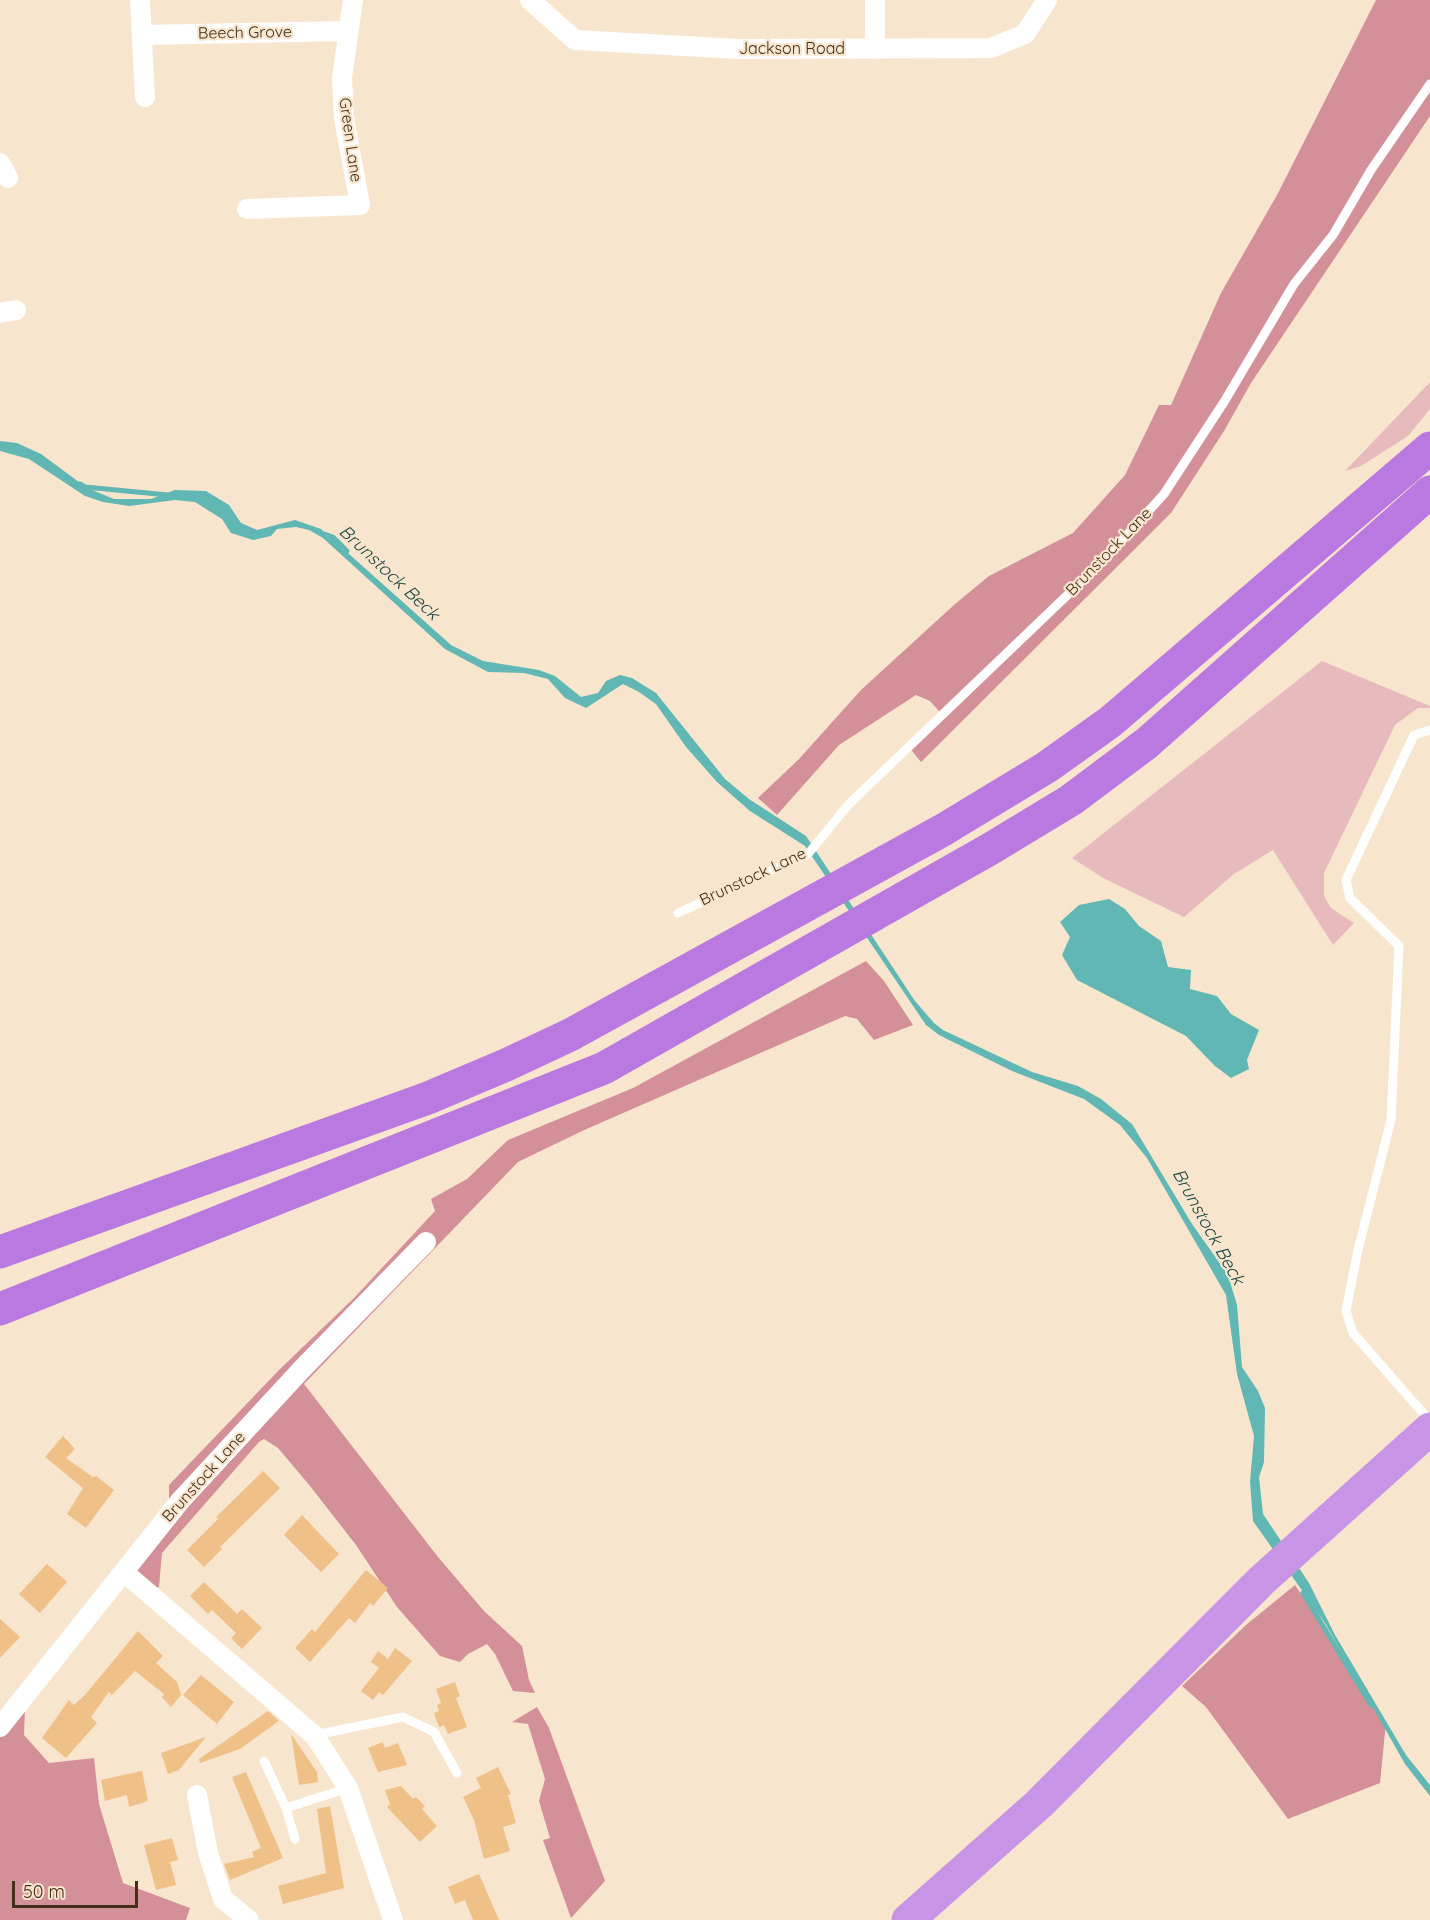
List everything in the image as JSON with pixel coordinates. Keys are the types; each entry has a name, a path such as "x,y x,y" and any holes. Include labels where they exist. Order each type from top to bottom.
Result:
{"highway":[{"path":"0,1252 428,1098 506,1065 570,1035 943,830 1047,767 1110,722 1430,448"},
{"path":"0,1309 604,1068 990,849 1071,800 1147,743 1383,537 1430,492"},
{"path":"908,1920 1039,1804 1261,1581 1430,1429"}],"street":[{"path":"140,0 145,97"},
{"name":"Green Lane","path":"247,208 360,205 344,118 342,78 353,0"},
{"name":"Jackson Road","path":"530,0 575,40 738,49 991,48 1025,34 1047,0"},
{"path":"875,0 875,49"},
{"name":"Beech Grove","path":"142,35 348,31"},
{"name":"Brunstock Lane","path":"0,1727 125,1573 180,1501 302,1369 426,1242"},
{"path":"125,1573 315,1736 348,1788 393,1920"},
{"path":"197,1795 208,1853 223,1899 249,1920"}],"lane":[{"name":"Brunstock Lane","path":"678,913 808,854 849,804 1104,560 1164,494 1224,402 1294,284 1333,235 1371,170 1430,84"},
{"path":"1430,730 1414,735 1346,880 1350,898 1399,946 1391,1120 1358,1250 1346,1311 1353,1333 1430,1421"},
{"path":"315,1736 403,1717 434,1732 457,1773"},
{"path":"264,1761 286,1808 295,1839"},
{"path":"286,1808 348,1788"}],"shaded area":[{"path":"1376,0 1430,0 1430,116 1251,383 1224,431 1171,513 921,762 908,746 944,717 930,701 916,695 839,745 777,815 758,798 799,759 861,690 989,576 1073,533 1125,475 1159,405 1171,405 1221,293 1277,195"},
{"path":"1430,382 1430,409 1408,436 1361,466 1345,471"},
{"path":"1322,661 1430,706 1430,708 1418,708 1395,725 1324,873 1324,896 1331,908 1354,923 1333,945 1273,850 1234,874 1184,917 1105,879 1072,858"},
{"path":"866,961 884,981 913,1025 874,1040 857,1019 845,1016 582,1131 518,1162 304,1384 438,1557 484,1611 522,1646 529,1680 535,1693 513,1691 495,1654 487,1644 468,1654 460,1662 440,1656 397,1607 356,1545 310,1486 278,1448 264,1439 162,1553 159,1587 156,1588 137,1573 137,1547 169,1501 169,1485 280,1369 354,1298 435,1211 431,1199 467,1179 508,1140 633,1088"},
{"path":"1295,1585 1386,1722 1380,1783 1288,1819 1206,1707 1182,1686 1246,1625"},
{"path":"537,1707 549,1728 605,1881 571,1918 543,1840 550,1838 539,1801 545,1779 528,1724 512,1722"},
{"path":"25,1709 24,1735 49,1763 94,1758 99,1804 123,1883 190,1908 186,1920 0,1920 0,1715"}],"water":[{"name":"Brunstock Beck","path":"0,441 17,443 41,454 87,488 114,499 151,499 175,490 206,491 229,505 241,523 257,530 295,520 321,529 451,645 483,661 539,670 555,676 581,697 598,693 606,681 620,675 632,678 656,693 725,779 749,799 806,836 915,1001 934,1023 943,1030 1032,1072 1078,1086 1101,1099 1132,1124 1192,1224 1228,1275 1237,1305 1242,1367 1258,1391 1265,1408 1264,1462 1259,1477 1263,1514 1309,1583 1335,1635 1406,1755 1430,1785 1430,1796 1405,1764 1325,1623 1253,1521 1250,1482 1254,1436 1237,1374 1226,1295 1147,1158 1120,1125 1084,1099 1012,1071 939,1035 926,1025 805,846 750,811 717,782 686,747 656,704 639,692 623,684 586,708 565,698 548,679 524,673 488,672 445,649 323,538 309,530 296,527 277,529 271,536 253,540 231,533 222,519 195,502 175,500 129,506 103,502 85,496 29,459 0,451"},
{"path":"1109,899 1125,909 1139,926 1161,941 1168,967 1191,970 1190,989 1217,996 1231,1014 1259,1030 1247,1060 1249,1069 1231,1078 1215,1066 1186,1036 1077,980 1062,955 1070,937 1060,922 1079,905"}],"building":[{"path":"63,1436 75,1449 66,1458 114,1490 86,1528 67,1514 83,1488 45,1457"},
{"path":"263,1471 280,1488 220,1547 222,1549 204,1567 187,1550 218,1519 216,1517"},
{"path":"302,1515 339,1554 321,1572 284,1535"},
{"path":"47,1564 67,1582 40,1613 19,1594"},
{"path":"366,1570 388,1588 373,1606 370,1603 355,1623 349,1618 310,1662 295,1648 312,1629 315,1632"},
{"path":"204,1582 237,1614 242,1609 262,1628 242,1649 231,1638 236,1633 212,1610 208,1614 190,1596"},
{"path":"0,1619 20,1637 0,1658"},
{"path":"138,1631 163,1656 156,1663 177,1682 181,1695 171,1707 162,1697 164,1694 135,1671 112,1695 109,1692 91,1717 97,1723 66,1758 42,1738 69,1700 74,1705 85,1695"},
{"path":"395,1648 412,1661 383,1695 379,1692 373,1700 361,1691 379,1668 371,1662 378,1651 388,1659"},
{"path":"201,1675 234,1702 217,1724 183,1695"},
{"path":"455,1682 460,1696 456,1698 467,1727 448,1734 444,1725 439,1727 434,1713 439,1711 437,1705 441,1703 436,1689"},
{"path":"268,1711 279,1721 240,1749 200,1763 199,1759"},
{"path":"291,1734 317,1772 318,1782 299,1785"},
{"path":"206,1737 179,1770 168,1774 161,1753"},
{"path":"383,1742 385,1748 398,1743 407,1765 378,1772 368,1748"},
{"path":"498,1767 511,1794 508,1795 516,1823 503,1827 510,1851 484,1859 474,1820 463,1797 481,1788 476,1778"},
{"path":"142,1771 148,1801 129,1807 127,1795 105,1801 101,1780"},
{"path":"246,1772 283,1858 230,1880 224,1864 254,1857 252,1852 261,1848 232,1777"},
{"path":"401,1786 413,1799 416,1797 425,1806 422,1809 437,1826 420,1842 387,1807 390,1804 385,1790"},
{"path":"330,1806 344,1888 283,1904 278,1886 326,1873 317,1809"},
{"path":"172,1838 178,1860 170,1862 176,1885 156,1890 144,1845"},
{"path":"479,1874 499,1920 473,1920 465,1900 455,1904 448,1887"}],"waterway":[{"name":"Brunstock Beck","path":"80,484 85,487 168,495"},
{"name":"Brunstock Beck","path":"324,534 333,537 347,551"},
{"name":"Brunstock Beck","path":"1303,1593 1371,1705"}]}
